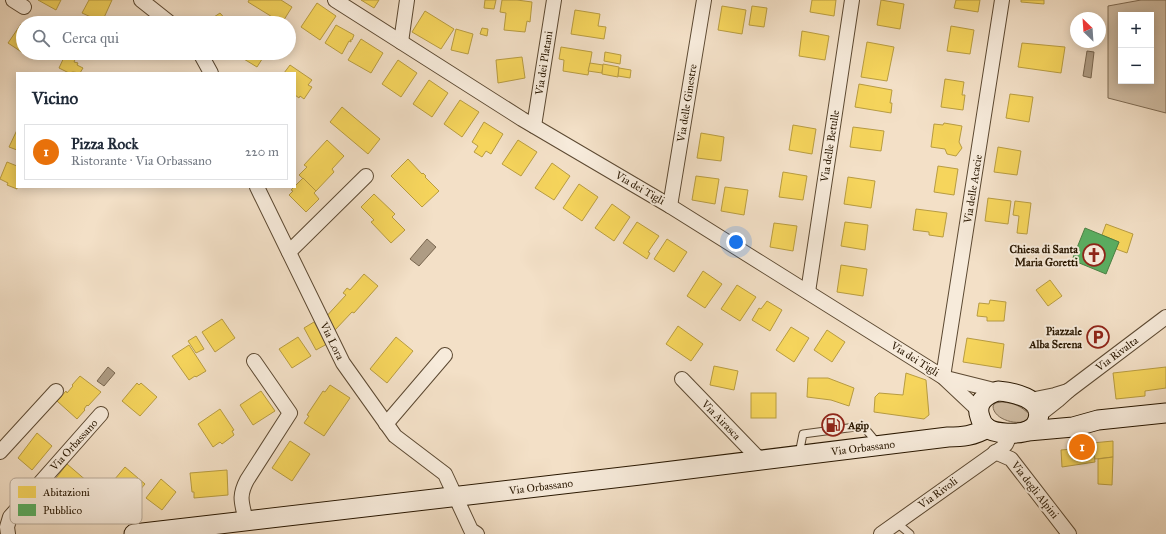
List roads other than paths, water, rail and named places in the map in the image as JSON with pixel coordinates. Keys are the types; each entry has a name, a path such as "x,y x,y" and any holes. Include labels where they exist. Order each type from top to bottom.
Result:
{"main road":[{"name":"Via Orbassano","path":"134,534 948,437 982,418 980,403 989,394 998,391"},
{"path":"998,391 1017,393 1034,408 1052,419 1098,420 1166,413"},
{"path":"1019,432 1034,426 1038,420 1034,408"},
{"path":"982,418 996,431 1019,432 1073,426 1098,420"}],"street":[{"path":"141,0 161,16"},
{"name":"Via dei Tigli","path":"335,0 534,126 670,206 944,377 982,418"},
{"path":"401,42 407,0"},
{"name":"Via dei Platani","path":"534,126 554,0"},
{"name":"Via delle Ginestre","path":"670,206 704,0"},
{"name":"Via delle Betulle","path":"808,292 852,0"},
{"name":"Via delle Acacie","path":"944,377 1002,0"},
{"path":"204,60 210,72"},
{"path":"289,252 366,176"},
{"name":"Via Lora","path":"257,188 343,363 395,436 445,474 454,497 471,530 477,534"},
{"name":"Via Rivalta","path":"1034,408 1058,400 1166,317"},
{"path":"386,424 445,355"},
{"path":"246,521 241,491 290,413 254,361"},
{"name":"Via dei Tigli","path":"944,377 998,391"},
{"name":"Via Airasca","path":"682,379 760,460"},
{"path":"0,452 56,391"},
{"name":"Via Orbassano","path":"44,478 101,414"},
{"path":"982,418 995,452"},
{"name":"Via Rivoli","path":"881,534 1006,444 1019,432"},
{"name":"Via degli Alpini","path":"995,452 1011,459 1069,534"},
{"name":"Via Orbassano","path":"8,534 7,527 10,517"}],"lane":[{"path":"897,523 910,534"}],"place":[{"name":"Chiesa di Santa Maria Goretti","path":"1094,255"},
{"name":"Piazzale Alba Serena","path":"1098,337"},
{"name":"Agip","path":"833,425"},
{"name":"Pizza Rock","path":"1082,447"}]}
